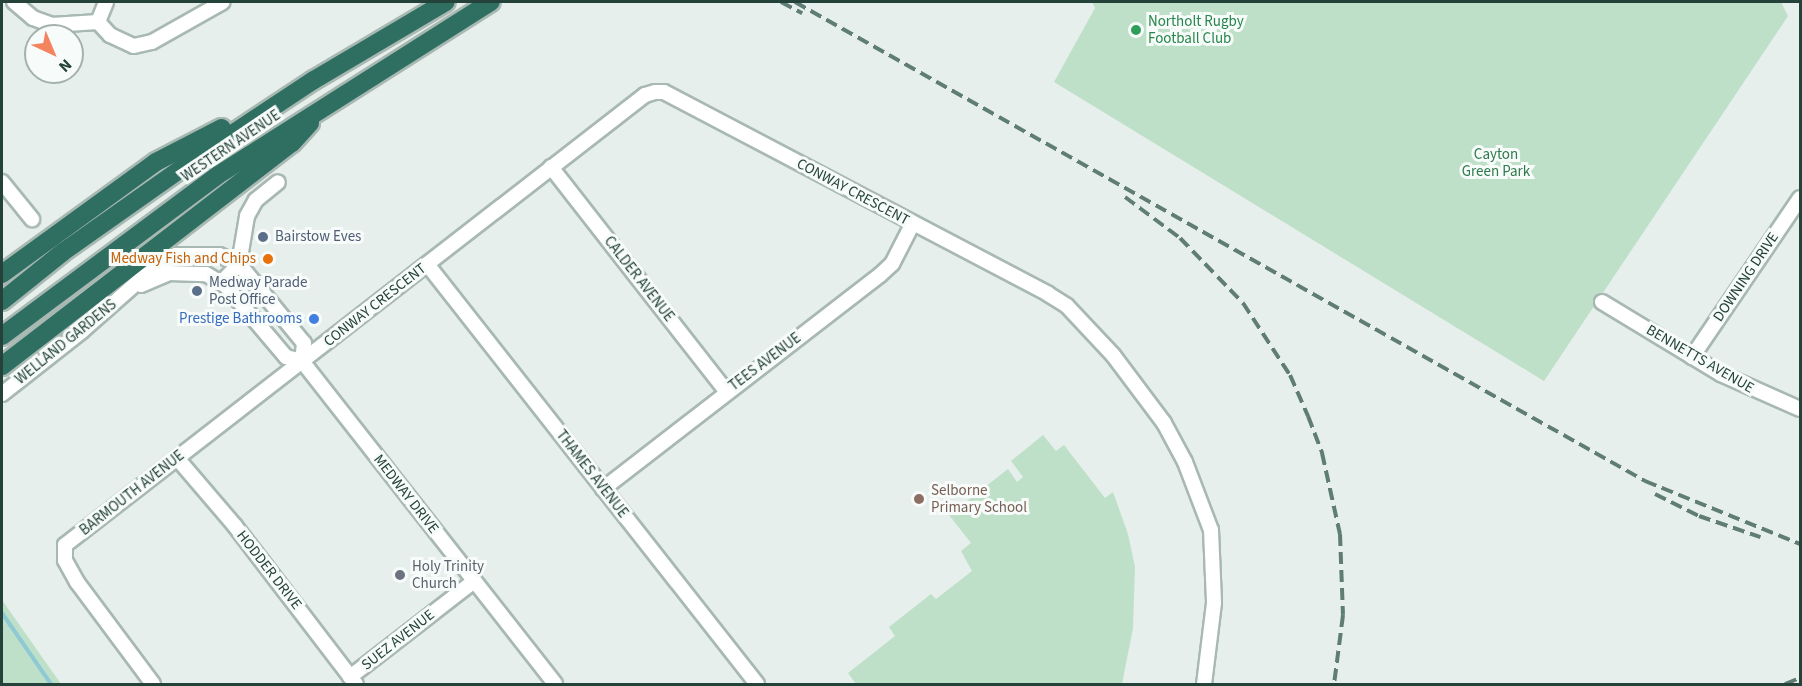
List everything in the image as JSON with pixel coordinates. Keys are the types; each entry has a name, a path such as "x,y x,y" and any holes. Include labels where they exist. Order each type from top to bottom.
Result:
{"highway":[{"name":"WESTERN AVENUE","path":"2,302 63,252 202,154 314,80 447,2"},
{"name":"WESTERN AVENUE","path":"2,336 208,181 332,100 491,2"},
{"path":"2,274 156,162 314,80"},
{"path":"2,366 292,142 332,100"}],"street":[{"path":"14,2 33,18 52,25 98,22 123,43 143,45 223,2"},
{"path":"98,22 105,2"},
{"name":"CONWAY CRESCENT","path":"302,360 645,95 664,92 1067,306 1113,355 1164,423 1185,462 1211,530 1214,603 1204,684"},
{"name":"CALDER AVENUE","path":"551,167 726,391"},
{"path":"2,182 32,219"},
{"path":"222,282 239,264 247,216 256,200 278,182"},
{"name":"DOWNING DRIVE","path":"1692,357 1800,198"},
{"name":"TEES AVENUE","path":"603,489 726,391 880,275 892,264 913,223"},
{"path":"176,255 219,255 239,264 304,343 302,360 286,357 222,282 188,271 169,273 131,290 158,264 176,255"},
{"name":"THAMES AVENUE","path":"427,264 757,684"},
{"name":"WELLAND GARDENS","path":"2,394 131,290"},
{"name":"BENNETTS AVENUE","path":"1602,302 1692,357 1770,399 1800,409"},
{"name":"BARMOUTH AVENUE","path":"153,684 77,582 65,561 65,545 302,360"},
{"name":"MEDWAY DRIVE","path":"302,360 555,684"},
{"name":"HODDER DRIVE","path":"177,458 235,526 353,681"},
{"name":"SUEZ AVENUE","path":"353,681 474,581"}],"green space":[{"name":"Cayton Green Park","path":"1092,2 1781,2 1788,16 1544,381 1054,82 1095,8"},
{"path":"1043,435 1056,451 1064,445 1105,498 1113,492 1128,534 1135,567 1133,628 1122,684 856,684 848,673 895,636 889,627 931,594 936,599 972,571 961,551 971,543 949,515 1008,469 1017,482 1023,477 1011,461"},
{"path":"2,600 61,684 2,684"}],"waterway":[{"path":"2,613 51,684"}],"railway":[{"path":"781,2 802,13"},
{"path":"795,2 1645,481 1800,544"},
{"path":"1125,197 1180,238 1243,303 1290,375 1308,416 1322,453 1340,534 1343,615 1334,684"},
{"path":"1655,494 1699,516 1760,537"},
{"path":"1785,684 1800,678"}],"place":[{"name":"Northolt Rugby Football Club","path":"1136,30"},
{"name":"Bairstow Eves","path":"263,237"},
{"name":"Medway Fish and Chips","path":"268,259"},
{"name":"Medway Parade Post Office","path":"197,291"},
{"name":"Prestige Bathrooms","path":"314,319"},
{"name":"Selborne Primary School","path":"919,499"},
{"name":"Holy Trinity Church","path":"400,575"}]}
